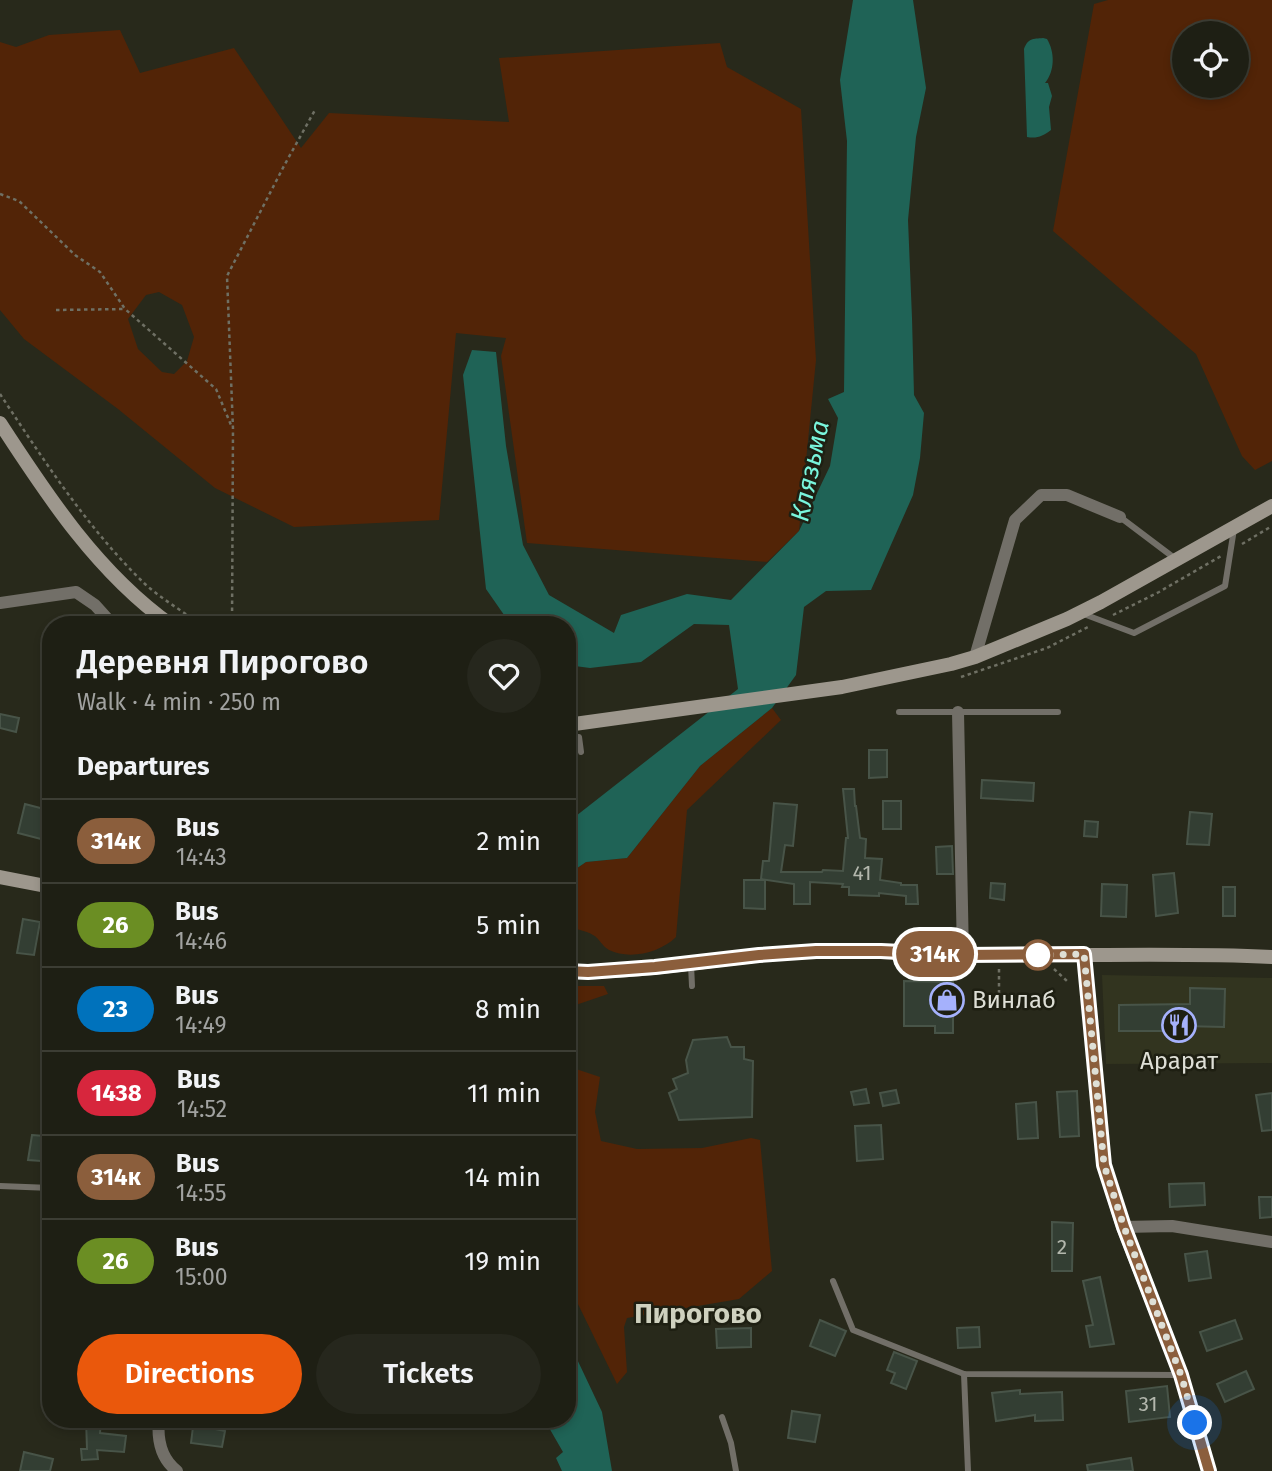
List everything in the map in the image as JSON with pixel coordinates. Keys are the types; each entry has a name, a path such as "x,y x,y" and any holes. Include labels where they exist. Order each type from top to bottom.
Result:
{"street":[{"path":"0,423 65,519 126,589 159,616"},
{"path":"975,657 1015,520 1032,503 1041,495 1067,495 1120,517"},
{"path":"576,724 842,687 975,657 1080,612 1272,506"},
{"path":"0,603 76,592 94,604 105,616"},
{"path":"958,712 963,955"},
{"path":"0,877 42,885"},
{"path":"576,971 816,951 1272,957"},
{"path":"1084,954 1104,1165 1124,1227 1181,1375 1209,1471"},
{"path":"1124,1227 1172,1226 1272,1242"},
{"path":"158,1428 160,1448 177,1471"}],"lane":[{"path":"1120,517 1177,560"},
{"path":"1080,612 1134,634 1225,586 1235,527"},
{"path":"899,712 1058,712"},
{"path":"576,737 579,737 581,752"},
{"path":"691,963 692,986"},
{"path":"0,1186 42,1188"},
{"path":"833,1281 853,1330 964,1374 1181,1375"},
{"path":"964,1374 968,1471"},
{"path":"722,1417 732,1443 736,1471"}],"path":[{"path":"232,616 233,429 227,276 315,110"},
{"path":"0,194 19,201 75,255 100,272 125,309 216,389 233,429"},
{"path":"56,310 125,309"},
{"path":"0,394 32,444 97,532 146,585 189,616"},
{"path":"999,969 999,998"},
{"path":"1054,969 1068,982"}],"shaded area":[{"path":"1108,0 1272,0 1272,461 1255,470 1242,456 1196,354 1053,231 1094,4"},
{"path":"120,30 140,73 234,48 301,148 329,113 509,122 499,58 720,43 727,67 801,109 816,360 799,531 767,562 527,543 501,356 506,338 456,333 439,520 294,527 215,488 118,409 24,339 0,310 0,42 16,47 49,35","holes":["159,292 182,305 194,337 187,361 174,374 162,372 138,349 128,319 146,295"]},
{"path":"772,708 781,720 687,810 676,937 662,947 644,953 626,954 609,950 593,935 576,928 576,869 586,862 627,858 700,766"},
{"path":"1102,975 1272,978 1272,1063 1106,1064"},
{"path":"576,986 604,986 608,994 576,1005"},
{"path":"576,1069 600,1077 595,1112 601,1141 637,1149 702,1148 751,1138 760,1140 772,1271 739,1299 627,1318 624,1327 627,1372 617,1384 576,1300"}],"water":[{"path":"853,0 913,0 926,88 916,137 908,220 914,395 924,413 913,495 871,590 826,591 804,607 796,675 772,708 700,766 627,858 586,862 576,869 576,816 738,689 729,625 694,624 641,662 590,668 576,666 576,616 505,616 486,589 463,375 472,350 496,352 506,446 523,545 549,595 614,633 621,615 687,594 731,600 799,531 830,466 838,418 828,399 844,392 847,141 840,80"},
{"path":"1043,38 1050,44 1053,55 1051,73 1045,83 1048,83 1052,96 1049,107 1051,130 1031,138 1027,137 1024,49 1029,41"},
{"path":"576,1357 602,1412 612,1471 562,1471 556,1458 563,1452 549,1428 576,1428"}],"building":[{"path":"0,714 19,718 16,732 0,728"},
{"path":"869,750 887,750 887,777 869,778"},
{"path":"982,780 1034,783 1033,801 981,798"},
{"path":"843,789 854,789 860,838 866,839 865,858 882,859 880,880 901,885 917,885 918,904 906,904 906,896 879,893 879,896 849,895 849,887 842,887 843,884 810,882 810,904 794,904 794,884 761,879 763,861 769,861 774,803 797,805 793,846 785,845 781,872 843,871 848,838"},
{"path":"883,801 901,801 901,829 883,829"},
{"path":"25,804 42,808 41,839 18,833"},
{"path":"1190,812 1212,814 1209,845 1187,844"},
{"path":"1085,821 1098,822 1097,837 1084,836"},
{"path":"952,846 953,874 937,874 936,847"},
{"path":"1174,873 1178,913 1156,916 1153,875"},
{"path":"744,880 765,880 765,909 744,908"},
{"path":"991,883 1005,884 1004,900 990,898"},
{"path":"1102,884 1127,885 1126,917 1101,916"},
{"path":"1223,887 1235,887 1235,916 1223,916"},
{"path":"23,919 40,922 34,955 17,953"},
{"path":"904,981 953,982 953,1033 935,1033 935,1026 904,1026"},
{"path":"1190,988 1225,989 1224,1027 1183,1026 1183,1031 1119,1031 1119,1005 1190,1004"},
{"path":"727,1037 731,1047 744,1047 744,1059 753,1061 752,1117 679,1120 669,1093 677,1089 673,1079 688,1073 686,1060 693,1040"},
{"path":"866,1089 869,1103 854,1105 851,1092"},
{"path":"896,1090 899,1103 883,1106 880,1093"},
{"path":"1077,1091 1079,1136 1060,1137 1057,1092"},
{"path":"1272,1093 1272,1130 1262,1131 1256,1095"},
{"path":"1036,1102 1038,1138 1018,1139 1016,1104"},
{"path":"881,1125 883,1159 857,1161 855,1126"},
{"path":"32,1135 42,1136 41,1161 28,1160"},
{"path":"1204,1183 1205,1205 1170,1207 1169,1184"},
{"path":"1259,1197 1272,1197 1272,1217 1260,1218"},
{"path":"1052,1222 1073,1223 1072,1271 1052,1271"},
{"path":"1207,1251 1211,1278 1189,1281 1185,1254"},
{"path":"1100,1277 1114,1344 1090,1347 1086,1326 1093,1325 1083,1281"},
{"path":"820,1320 846,1331 835,1356 810,1346"},
{"path":"1235,1320 1242,1339 1207,1351 1200,1332"},
{"path":"979,1327 980,1347 958,1348 957,1328"},
{"path":"751,1328 751,1347 717,1348 716,1329"},
{"path":"894,1352 917,1361 906,1389 891,1383 895,1373 887,1370"},
{"path":"1246,1371 1254,1389 1225,1402 1217,1384"},
{"path":"1167,1386 1170,1417 1129,1422 1126,1391"},
{"path":"1020,1390 1020,1394 1062,1392 1063,1420 1035,1421 1035,1415 996,1421 992,1393"},
{"path":"792,1411 820,1415 815,1442 788,1438"},
{"path":"86,1428 100,1428 100,1433 126,1436 124,1452 97,1450 98,1459 82,1460 81,1449 87,1449"},
{"path":"193,1428 225,1431 222,1447 191,1443"},
{"path":"24,1452 53,1459 50,1471 20,1471"},
{"path":"1131,1458 1133,1471 1088,1471 1087,1465"}],"bus line":[{"name":"314к","path":"576,971 655,967 816,951 963,955 1084,954 1104,1165 1124,1227 1181,1375 1209,1471"}],"place":[{"name":"Винлаб","path":"947,1000"},
{"name":"Арарат","path":"1179,1025"}],"district":[{"name":"Пирогово","path":"698,1313"}],"route":[{"path":"1038,955 1084,954 1104,1165 1124,1227 1181,1375 1195,1423"}],"water label":[{"name":"Клязьма","path":"810,471"}]}
